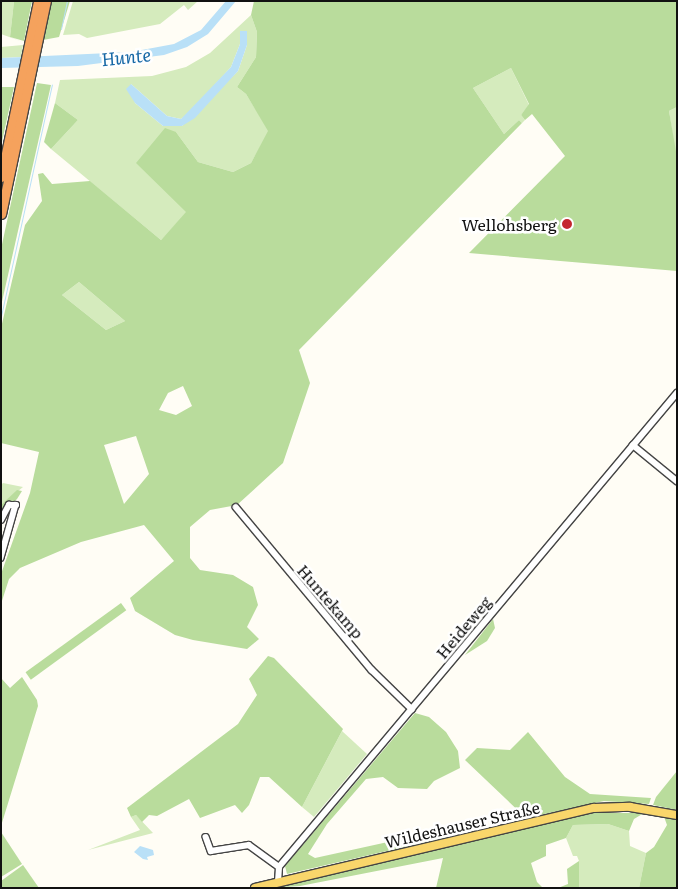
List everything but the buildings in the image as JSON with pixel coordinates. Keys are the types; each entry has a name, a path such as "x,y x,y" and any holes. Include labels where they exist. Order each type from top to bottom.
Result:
{"highway":[{"path":"35,38 38,1"},
{"path":"1,214 25,84 35,38 46,1"},
{"path":"1,177 25,84"}],"main road":[{"name":"Wildeshauser Straße","path":"255,888 594,808 630,807 677,815"}],"street":[{"name":"Heideweg","path":"278,867 677,393"},
{"path":"633,445 677,481"},
{"path":"1,520 9,505 16,505 1,558"},
{"name":"Huntekamp","path":"236,507 372,670 412,709"},
{"path":"206,837 211,851 249,845 278,867 278,882"}],"green space":[{"path":"1,1 14,1 10,37 23,42 1,34"},
{"path":"14,1 32,1 24,41 10,37"},
{"path":"51,1 70,1 59,37 43,40"},
{"path":"73,1 198,1 188,10 184,5 160,24 87,38 79,34 63,35"},
{"path":"254,1 677,1 677,107 669,111 677,157 677,271 469,253 565,156 532,114 525,120 521,115 529,104 511,68 473,88 504,134 519,120 522,123 299,350 310,383 283,463 237,505 210,510 190,527 190,558 200,570 233,575 253,587 258,605 247,627 259,639 247,649 193,640 175,635 135,611 130,598 174,561 144,525 81,542 20,568 9,579 1,604 1,574 30,493 39,452 1,443 1,328 25,225 42,201 38,174 43,173 52,184 90,181 161,240 186,212 136,163 165,128 176,132 198,162 233,172 251,163 268,131 246,94 237,87 256,57 257,32 251,15","holes":["79,282 125,321 106,330 62,295","183,386 192,406 176,415 159,410 168,393","136,436 149,474 124,504 104,445"]},
{"path":"251,15 257,32 256,57 237,87 246,94 269,131 251,163 233,172 198,162 176,132 187,212 161,240 51,149 78,120 55,103 60,80 152,76 186,67 210,53","holes":["240,31 247,45 238,71 182,126 163,126 135,103 131,84 167,116 181,119 190,112 231,67 240,44"]},
{"path":"23,45 21,57 1,58 1,47"},
{"path":"511,68 529,105 521,115 525,120 522,123 519,120 504,134 473,88"},
{"path":"37,83 51,85 1,306 1,249"},
{"path":"1,87 14,87 1,146"},
{"path":"55,103 78,120 51,149 44,142"},
{"path":"677,107 677,157 676,157 669,111"},
{"path":"79,282 125,321 106,330 62,295"},
{"path":"3,483 23,487 1,505 1,485"},
{"path":"17,490 22,491 17,499 1,514 1,505"},
{"path":"121,603 126,610 31,680 26,672"},
{"path":"493,619 495,628 487,641 465,655"},
{"path":"268,656 274,658 343,729 302,807 269,777 260,777 249,805 242,813 235,805 200,818 189,799 157,816 149,815 142,822 136,815 131,817 127,808 238,724 257,695 249,679"},
{"path":"22,677 37,700 38,706 1,826 1,678 10,688"},
{"path":"415,713 429,717 446,732 458,751 460,768 434,781 427,789 398,788 383,777 366,779 327,824 308,854 315,858 438,831 448,833 448,837 287,874 285,866"},
{"path":"342,731 367,754 314,817 302,807"},
{"path":"528,732 565,777 590,794 651,798 649,804 604,801 526,818 465,760 477,748 510,750"},
{"path":"677,771 677,810 653,805 656,797"},
{"path":"587,813 644,813 634,819 629,831 608,824 573,825 566,838 546,845 546,856 531,863 537,882 543,888 436,888 443,858 300,886 267,888"},
{"path":"663,814 677,817 677,888 639,888 646,853 654,847 667,825"},
{"path":"136,815 153,833 88,850 140,830 131,817"},
{"path":"608,824 629,831 630,846 646,853 639,888 579,888 579,861 577,856 573,856 566,838 573,825"},
{"path":"1,832 22,864 1,877"},
{"path":"579,861 579,888 558,888 568,884 567,869"},
{"path":"23,865 39,888 2,888 1,881"}],"water":[{"name":"Hunte","path":"226,1 236,1 208,34 187,47 164,55 78,66 1,68 1,58 131,52 174,44 201,30"},
{"path":"240,31 247,31 247,45 238,71 195,118 182,126 163,126 135,103 126,89 131,84 167,116 181,119 231,67 240,44"},
{"path":"140,846 153,850 154,855 147,857 148,860 143,859 134,852"}],"waterway":[{"path":"61,29 67,1"},
{"path":"1,316 52,85"}],"place":[{"name":"Wellohsberg","path":"567,224"}]}
